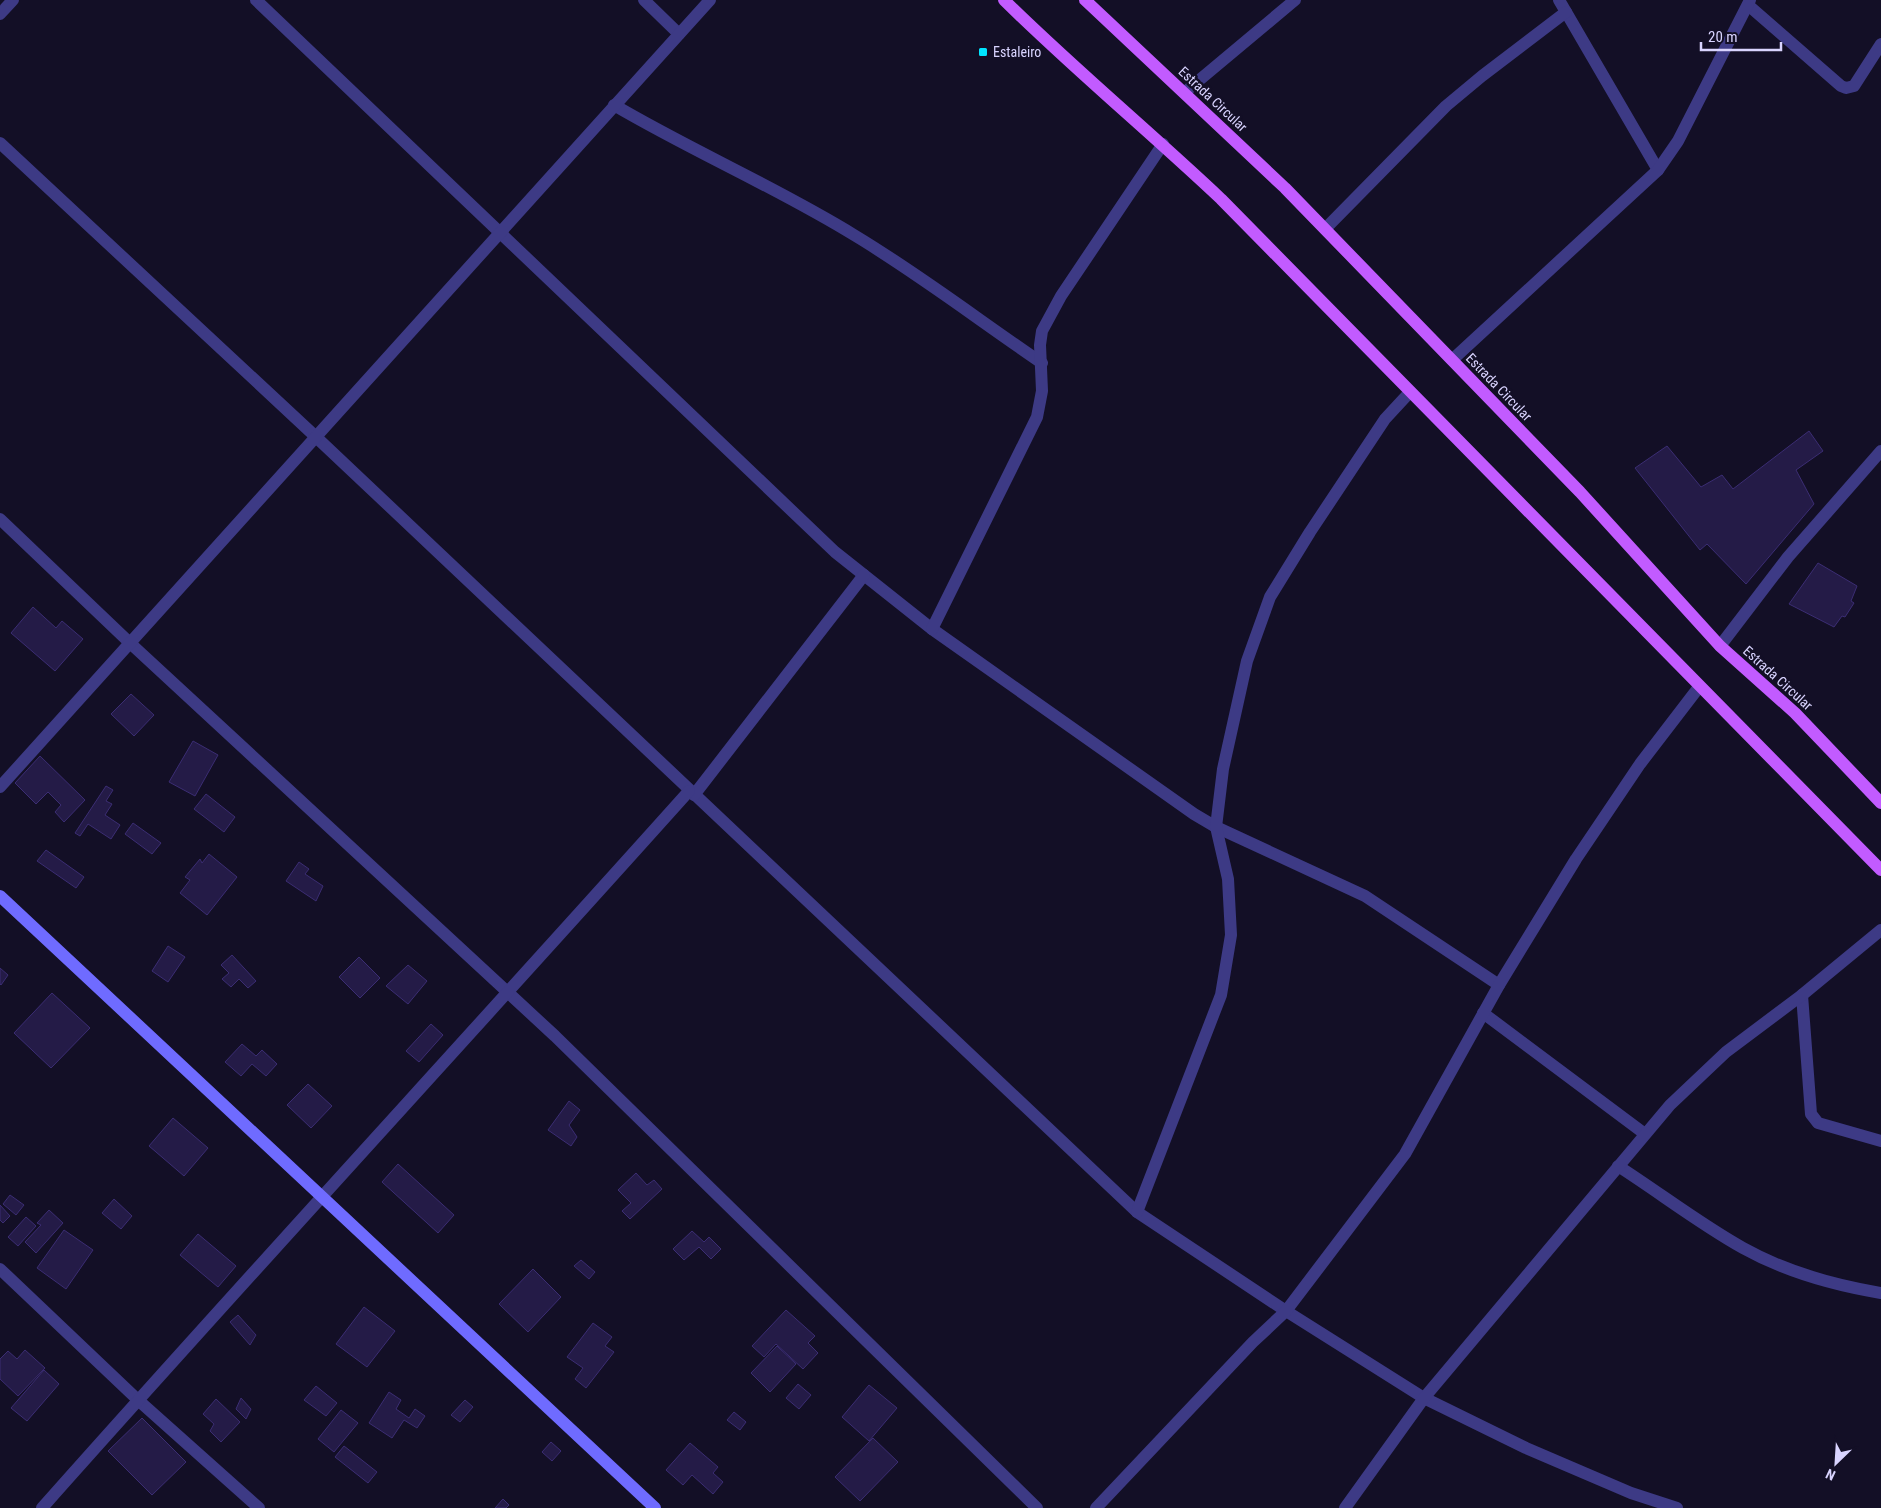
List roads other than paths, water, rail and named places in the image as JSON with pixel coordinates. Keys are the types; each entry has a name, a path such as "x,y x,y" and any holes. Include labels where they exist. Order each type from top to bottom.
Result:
{"main road":[{"path":"1004,0 1046,41 1163,144 1221,199 1881,870"},
{"name":"Estrada Circular","path":"1085,0 1185,92 1325,229 1580,492 1720,646 1795,712 1881,803"}],"street":[{"path":"0,14 13,0"},
{"path":"256,0 834,552 932,628 1216,827 1365,896 1499,985"},
{"path":"644,0 679,34"},
{"path":"0,787 710,0"},
{"path":"1185,92 1295,0"},
{"path":"1559,0 1658,170"},
{"path":"1452,360 1658,170 1678,141 1749,2 1833,81 1846,88 1854,86 1881,44"},
{"path":"1325,229 1446,106 1566,12"},
{"path":"614,105 680,143 794,200 855,235 1042,363"},
{"path":"0,143 316,437 1137,1212 1286,1311 1424,1398 1526,1448 1630,1493 1677,1508"},
{"path":"932,628 1037,417 1042,391 1040,345 1042,331 1050,314 1163,144"},
{"path":"1137,1212 1221,995 1231,935 1228,879 1216,827 1224,768 1247,661 1270,597 1348,472 1385,419 1410,392"},
{"path":"1720,646 1788,558 1881,451"},
{"path":"0,519 130,643 555,1036 1037,1508"},
{"path":"42,1508 321,1196 691,793 864,575"},
{"path":"1096,1508 1253,1342 1286,1311 1405,1154 1499,985 1576,859 1640,764 1699,687"},
{"path":"0,896 655,1508"},
{"path":"1344,1508 1424,1398 1670,1105 1726,1052 1802,995 1881,930"},
{"path":"1802,995 1811,1114 1818,1123 1881,1141"},
{"path":"1483,1013 1645,1134"},
{"path":"1618,1166 1752,1252 1786,1268 1839,1286 1881,1293"},
{"path":"0,1269 138,1400 259,1508"}],"place":[{"name":"Estaleiro","path":"983,52"}]}
